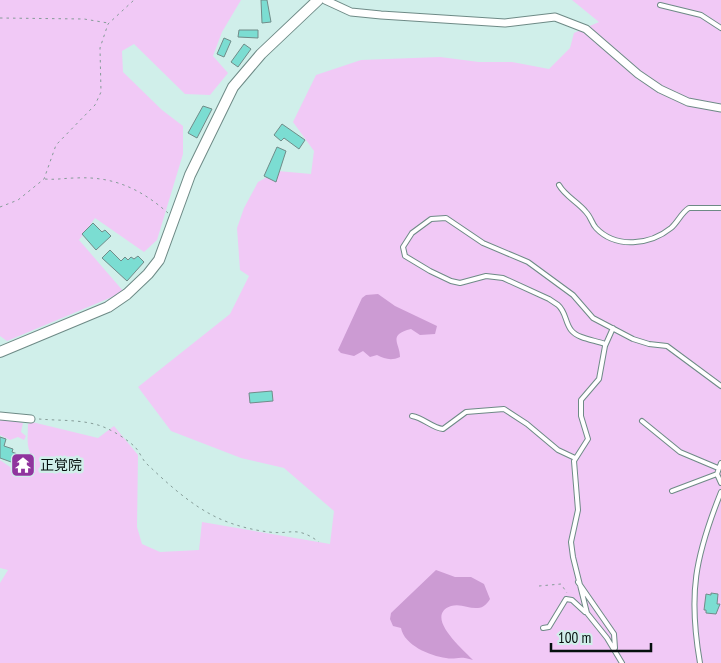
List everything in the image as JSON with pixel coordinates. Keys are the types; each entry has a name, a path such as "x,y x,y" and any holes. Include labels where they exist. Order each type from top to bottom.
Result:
{"street":[{"path":"2,348 118,301 155,266 175,219 190,175 233,87 261,54 318,0"},
{"path":"325,0 351,12 381,16 505,23 555,17 586,30 638,74 660,89 688,102 721,108"},
{"path":"0,416 31,419"}],"lane":[{"path":"660,5 701,15 721,28"},
{"path":"559,185 562,191 584,209 595,227 607,237 623,242 643,241 663,234 689,208 721,208"},
{"path":"605,344 576,335 571,330 564,310 549,298 529,291 512,281 486,276 457,282 430,272 405,256 403,247 406,240 431,220 446,218 483,243 528,262 573,295 593,318 643,342 667,346 721,386"},
{"path":"586,613 571,542 578,510 575,458 588,440 582,416 581,400 599,379 605,344 613,328"},
{"path":"412,416 425,420 437,429 443,429 466,412 504,409 531,427 558,450 575,458"},
{"path":"642,421 680,452 718,468"},
{"path":"721,463 717,474 721,483"},
{"path":"672,491 717,474"},
{"path":"700,663 693,603 695,578 701,544 721,492"},
{"path":"578,582 614,634 615,650"},
{"path":"543,628 549,626 566,599 572,600 586,613 615,650 622,663"}],"path":[{"path":"0,208 18,200 44,179 56,145 95,105 101,92 100,48 108,24 134,0"},
{"path":"0,18 84,19 108,24"},
{"path":"44,179 110,179 152,198 175,219"},
{"path":"31,419 85,422 108,428 136,447 146,464 175,488 198,506 218,518 270,533 290,530 307,534 319,542"},
{"path":"539,586 561,584 572,600"}],"shaded area":[{"path":"0,0 241,0 222,32 213,56 228,73 210,95 185,94 134,44 122,51 123,72 162,110 183,126 183,154 157,240 144,252 95,218 79,240 124,292 7,341 0,336"},
{"path":"572,0 721,0 721,663 0,663 0,583 8,570 0,568 0,460 13,469 32,473 35,460 28,447 28,424 32,422 98,438 114,426 138,455 137,527 142,544 160,552 199,550 202,522 330,544 334,511 284,468 241,458 171,431 138,387 230,314 249,276 240,270 237,228 244,208 258,182 278,171 311,174 314,151 293,122 316,75 361,60 440,57 479,62 512,62 549,69 570,48 574,33 599,22"},
{"path":"378,294 395,306 437,326 435,334 420,335 411,329 399,334 397,340 400,357 394,359 377,355 370,357 363,351 354,356 341,353 338,350 362,298 366,295"},
{"path":"0,419 23,423 21,432 26,436 24,440 18,437 10,440 0,435"},
{"path":"436,570 455,577 471,577 484,584 490,599 485,605 478,608 458,605 451,606 444,611 441,617 448,633 473,660 446,658 419,649 407,640 401,628 393,626 390,619 391,613"}],"building":[{"path":"261,0 267,0 271,22 262,23"},
{"path":"239,30 258,30 258,38 238,37"},
{"path":"224,38 231,41 224,57 217,54"},
{"path":"244,44 251,49 238,67 231,62"},
{"path":"203,106 212,109 197,138 188,133"},
{"path":"282,124 305,140 299,149 284,138 281,141 274,135"},
{"path":"277,147 286,151 276,182 264,176"},
{"path":"93,223 102,232 105,230 111,236 96,250 82,234"},
{"path":"110,250 121,261 125,257 128,260 131,257 134,259 138,256 144,262 127,281 102,258"},
{"path":"272,391 273,401 250,403 249,393"},
{"path":"0,437 6,439 4,446 13,449 12,452 34,460 30,473 12,468 14,463 0,458"},
{"path":"711,593 718,594 717,604 720,604 716,614 706,613 706,610 704,610 706,594 711,595"}],"place":[{"name":"正覚院","path":"23,465"}]}
